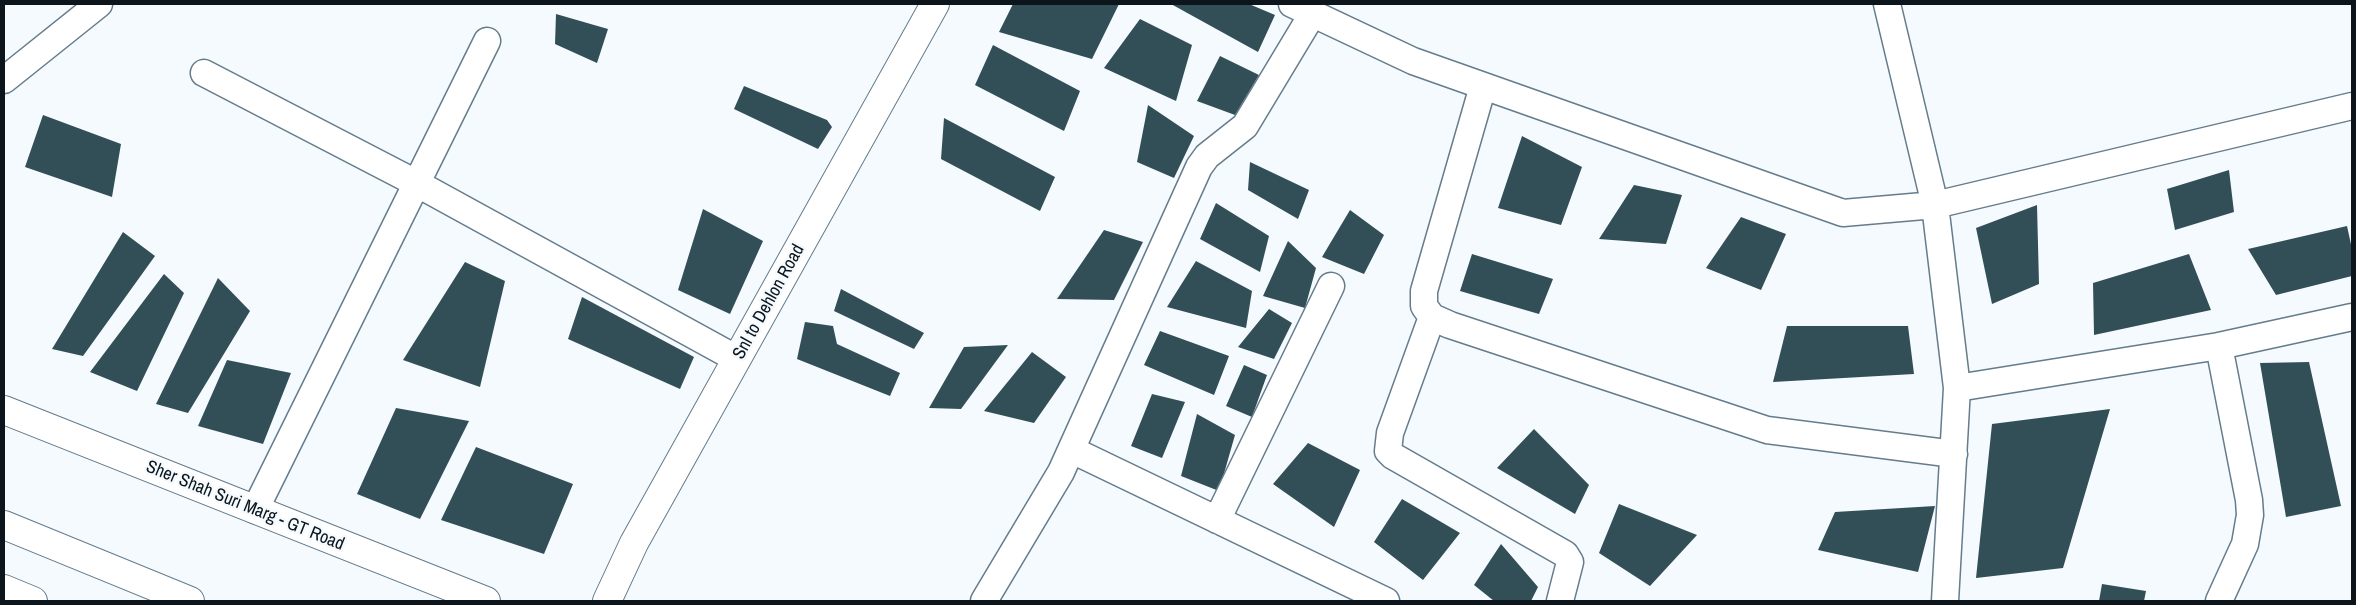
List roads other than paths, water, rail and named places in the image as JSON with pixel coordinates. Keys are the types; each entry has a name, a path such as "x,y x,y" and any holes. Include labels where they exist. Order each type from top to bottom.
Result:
{"main road":[{"name":"Snl to Dehlon Road","path":"607,601 634,543 935,4"},
{"name":"Sher Shah Suri Marg - GT Road","path":"4,410 486,601"},
{"path":"4,525 190,601"},
{"path":"4,590 33,601"}],"street":[{"path":"1886,4 1934,205 1957,388 1945,601"},
{"path":"4,80 94,6"},
{"path":"984,601 1061,472 1072,450 1199,167 1207,156 1245,126 1320,11 1413,61 1833,211 1854,213 1934,205 2352,106"},
{"path":"255,510 487,41"},
{"path":"204,73 416,183 737,359"},
{"path":"1483,86 1424,291 1424,306 1432,317 1450,325 1767,430 1954,454"},
{"path":"1217,520 1332,286"},
{"path":"1432,317 1390,433 1388,451 1393,456 1565,554 1570,562 1560,601"},
{"path":"1957,388 2219,346 2352,317"},
{"path":"2219,346 2249,500 2250,516 2245,544 2219,601"},
{"path":"1072,450 1386,601"}]}
